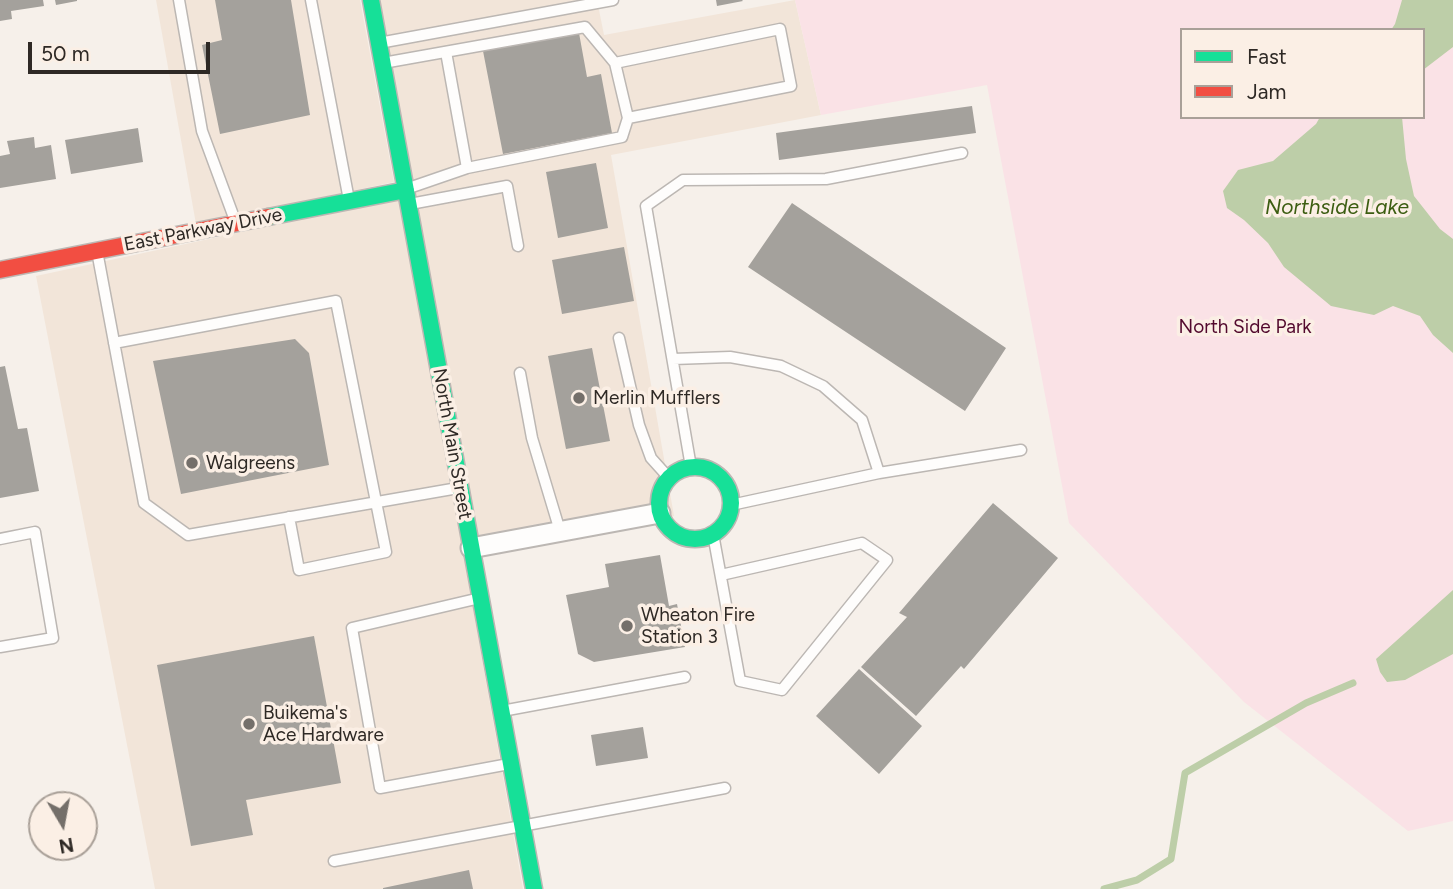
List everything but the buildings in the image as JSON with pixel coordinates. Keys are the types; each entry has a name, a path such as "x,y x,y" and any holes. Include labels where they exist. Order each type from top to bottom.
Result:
{"street":[{"name":"North Main Street","path":"371,0 534,889"},
{"name":"East Parkway Drive","path":"0,270 349,201 407,197"},
{"path":"691,467 704,468 724,481 730,492 731,505 722,527 703,538 692,539 672,531 660,513 659,500 662,488 669,478 691,467"},
{"path":"471,548 660,513"}],"lane":[{"path":"179,0 202,131 236,224"},
{"path":"311,0 349,201"},
{"path":"379,43 613,0"},
{"path":"382,63 585,27 614,63 628,118 622,137 467,168 407,197"},
{"path":"614,63 780,29 791,86 628,118"},
{"path":"446,52 467,168"},
{"path":"691,467 646,206 683,180 826,179 962,153"},
{"path":"407,197 506,186 518,246"},
{"path":"97,251 144,503 188,535 460,488"},
{"path":"114,343 336,301 386,552 299,570 289,517"},
{"path":"619,338 639,425 651,458 669,478"},
{"path":"673,359 730,357 781,366 824,386 862,420 879,473"},
{"path":"520,373 532,438 560,531"},
{"path":"731,505 879,473 1021,450"},
{"path":"0,539 35,532 53,638 0,647"},
{"path":"713,534 740,681 782,690 887,559 862,543 721,575"},
{"path":"481,598 352,628 380,788 511,764"},
{"path":"501,711 685,677"},
{"path":"334,861 725,788"}],"shaded area":[{"path":"156,0 360,0 394,182 196,224"},
{"path":"380,0 597,0 604,35 795,0 821,115 611,155 674,516 480,552"},
{"path":"400,198 523,889 155,889 36,276"}],"green space":[{"name":"North Side Park","path":"795,0 1453,0 1453,821 1408,831 1244,702 1069,523 987,85 821,115"}],"water":[{"path":"1402,0 1453,0 1453,47 1425,68 1425,28 1392,28"},
{"name":"Northside Lake","path":"1319,119 1402,119 1406,159 1414,196 1440,229 1453,239 1453,353 1433,335 1420,316 1393,306 1374,315 1331,306 1284,267 1268,243 1227,208 1223,191 1238,170 1273,161"},
{"path":"1453,590 1453,654 1405,680 1387,682 1376,659"}],"waterway":[{"path":"1104,889 1137,880 1171,859 1185,773 1306,703 1353,683"}],"traffic: fast":[{"path":"371,0 534,889"},
{"path":"268,217 406,190"},
{"path":"695,467 715,473 725,483 731,503 725,523 715,533 695,539 675,533 665,523 659,503 665,483 675,473 695,467"}],"traffic: jam":[{"path":"0,270 268,217"}],"place":[{"name":"Merlin Mufflers","path":"579,398"},
{"name":"Walgreens","path":"192,463"},
{"name":"Wheaton Fire Station 3","path":"627,626"},
{"name":"Buikema's Ace Hardware","path":"249,724"}]}
